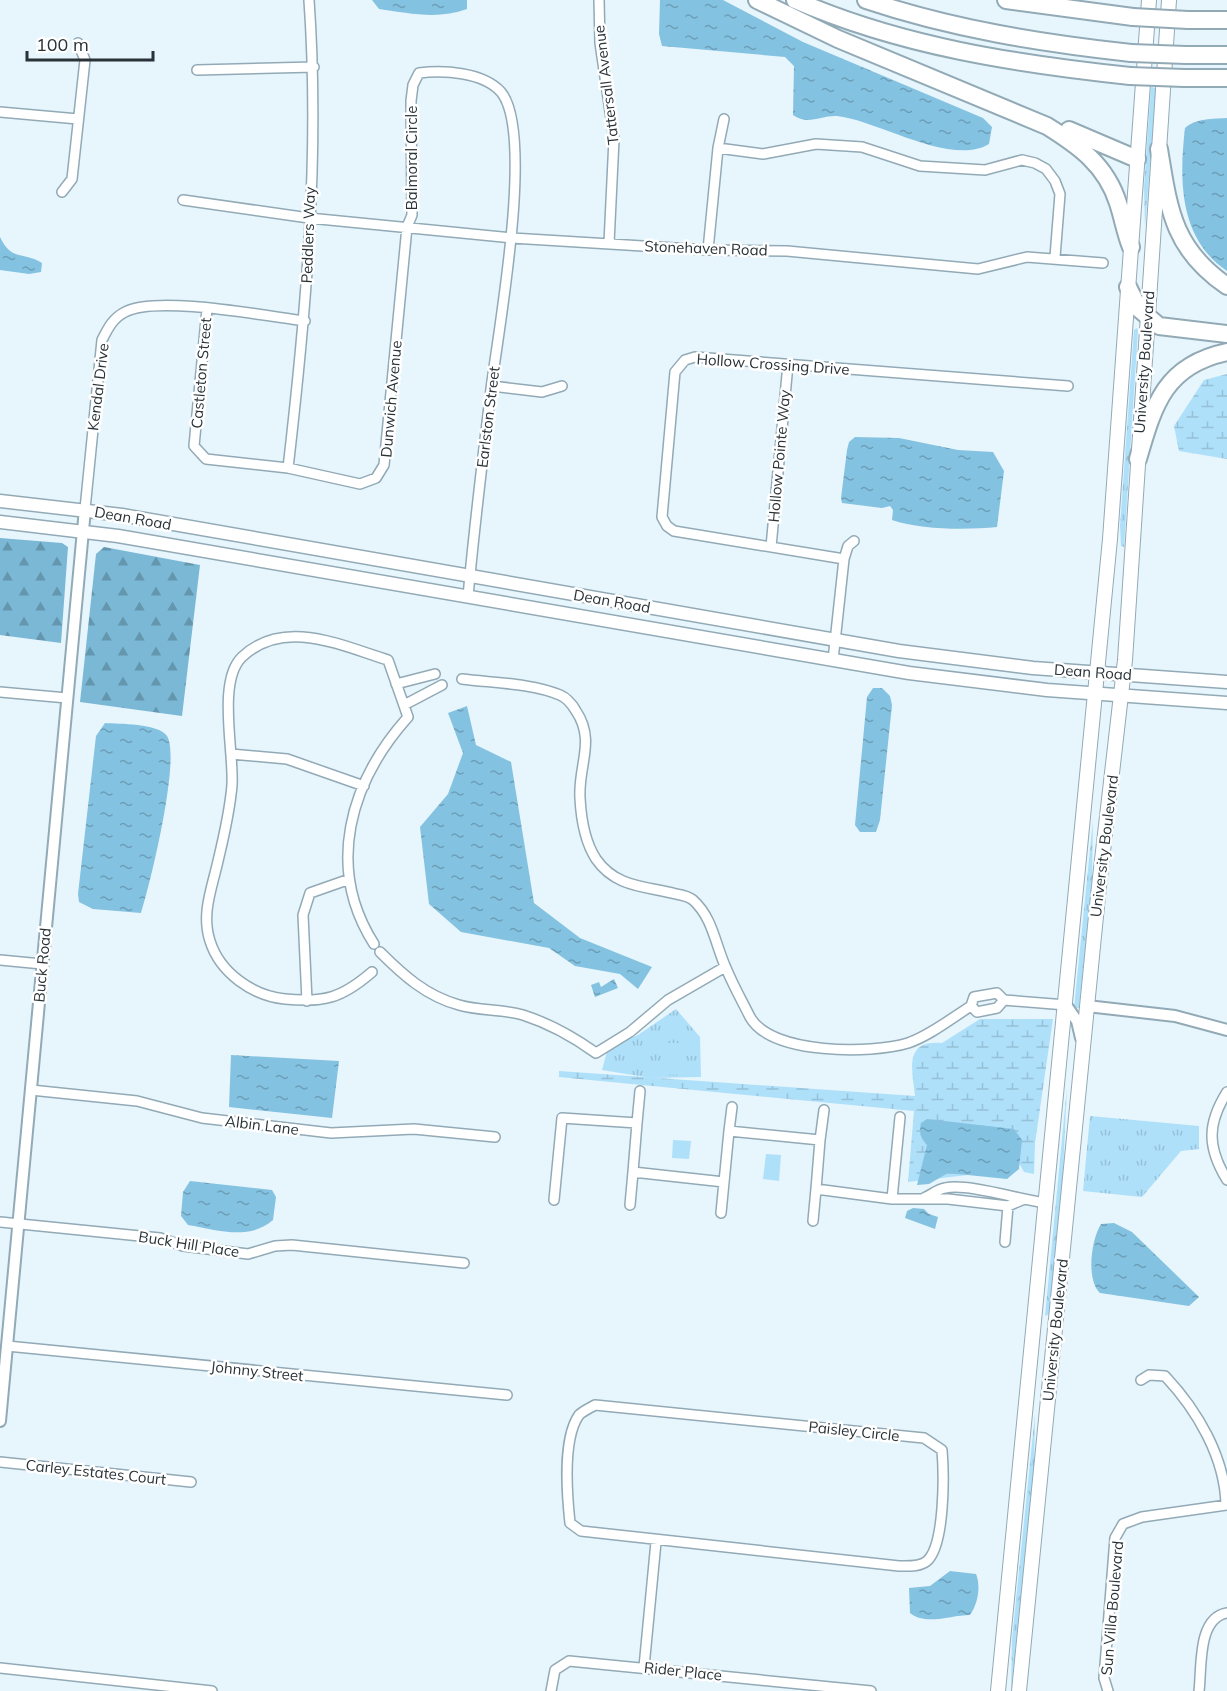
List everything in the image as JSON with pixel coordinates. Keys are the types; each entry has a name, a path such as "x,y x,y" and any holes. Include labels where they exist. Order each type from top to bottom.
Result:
{"highway":[{"path":"758,0 837,39 1047,126 1079,146 1102,170 1118,200 1124,229 1131,247"},
{"path":"795,0 869,27 1012,62 1130,76 1227,78"},
{"path":"866,0 974,29 1072,46 1131,53 1227,55"},
{"path":"1006,0 1133,17 1227,20"},
{"path":"1047,126 1065,129 1137,159"},
{"path":"1159,149 1171,217 1181,241 1206,272 1227,286"},
{"path":"1128,287 1139,309 1147,318 1168,329 1227,334"},
{"path":"1138,459 1150,418 1166,387 1192,364 1227,352"}],"main road":[{"name":"University Boulevard","path":"998,1691 1112,519 1149,0"},
{"name":"University Boulevard","path":"1019,1691 1083,1044 1123,675 1169,0"},
{"name":"Dean Road","path":"0,501 85,509 979,662 1227,682"},
{"name":"Dean Road","path":"0,522 83,530 953,680 1095,694 1227,703"},
{"path":"1033,1336 1041,1338 1046,1347 1043,1449"}],"street":[{"name":"Peddlers Way","path":"288,468 305,321 314,67 309,0"},
{"name":"Tattersall Avenue","path":"599,0 600,43 614,139 609,243"},
{"path":"62,192 72,179 85,60 78,43"},
{"path":"197,70 314,67"},
{"name":"Balmoral Circle","path":"407,227 412,215 411,101 413,84 420,73 436,71 484,79 502,93 512,123 515,156 512,238"},
{"path":"0,112 78,119"},
{"path":"708,250 718,148 724,119"},
{"path":"718,148 763,154 816,144 862,147 920,166 985,170 1022,160 1035,163 1046,169 1055,180 1059,194 1055,257"},
{"name":"Stonehaven Road","path":"183,200 309,218 512,238 708,250 786,251 978,268 1027,256 1103,263"},
{"name":"Dunwich Avenue","path":"288,468 360,484 376,478 384,465 407,227"},
{"name":"Earlston Street","path":"468,597 492,386 512,238"},
{"name":"Kendal Drive","path":"85,509 102,340 112,321 126,311 159,304 305,321"},
{"name":"Castleton Street","path":"207,309 194,446 206,459 288,468"},
{"name":"Hollow Crossing Drive","path":"844,559 674,531 667,526 662,517 674,383 679,365 695,357 1068,386"},
{"name":"Hollow Pointe Way","path":"771,547 788,364"},
{"path":"492,386 542,392 562,386"},
{"name":"Buck Road","path":"0,1421 85,509"},
{"path":"833,660 844,559 848,546 854,542"},
{"path":"372,972 351,991 307,1001 271,998 242,984 224,966 210,941 206,907 225,827 232,784 230,674 242,657 258,646 287,637 310,636 388,660 404,705 408,717 377,759 349,825 346,859 347,879 363,927 377,948 409,981 459,1005 522,1014 546,1024 596,1053 630,1032 668,1000 725,967"},
{"path":"396,684 435,674"},
{"path":"462,679 545,690 562,696 572,704 585,725 586,744 580,798 585,834 596,859 611,876 631,886 690,897 704,911 725,967 752,1020 765,1033 792,1042 851,1051 881,1049 910,1042 971,1006 974,997 997,993 1004,1000 1066,1005 1077,1021 1083,1044"},
{"path":"404,705 442,685"},
{"path":"0,692 67,698"},
{"path":"231,754 287,759 364,786"},
{"path":"307,1001 303,915 310,893 347,879"},
{"path":"0,960 42,964"},
{"path":"971,1006 977,1012 998,1008 1004,1000"},
{"path":"1087,1006 1175,1016 1227,1030"},
{"name":"Albin Lane","path":"31,1090 137,1101 202,1118 331,1133 414,1129 495,1137"},
{"path":"630,1205 640,1091"},
{"path":"1227,1092 1215,1112 1212,1134 1214,1159 1227,1180"},
{"path":"721,1213 732,1107"},
{"path":"813,1221 824,1110"},
{"path":"892,1199 900,1117"},
{"path":"554,1200 562,1118 637,1123"},
{"path":"729,1131 820,1140"},
{"path":"633,1172 724,1182"},
{"path":"922,1199 946,1188 1004,1193 1022,1200 1046,1203"},
{"path":"816,1189 892,1199 922,1199 1008,1206 1022,1200"},
{"path":"1005,1242 1008,1206"},
{"name":"Buck Hill Place","path":"0,1222 160,1238 183,1246 248,1254 275,1246 292,1245 464,1263"},
{"name":"Johnny Street","path":"7,1346 507,1395"},
{"path":"1141,1380 1149,1375 1165,1376 1185,1397 1220,1461 1225,1480 1226,1505"},
{"name":"Paisley Circle","path":"595,1405 924,1438 942,1450 944,1471 937,1547 926,1562 917,1566 656,1542 581,1532 570,1523 567,1492 573,1428 580,1413 595,1405"},
{"name":"Carley Estates Court","path":"0,1462 191,1482"},
{"name":"Sun Villa Boulevard","path":"1108,1691 1104,1678 1115,1538 1123,1524 1142,1517 1226,1505"},
{"path":"644,1667 656,1542"},
{"path":"1199,1691 1206,1634 1210,1623 1220,1614 1227,1613"},
{"name":"Rider Place","path":"551,1691 555,1670 569,1660 807,1687 871,1691"},
{"path":"0,1668 212,1691"}],"green space":[{"path":"1151,87 1156,88 1145,228 1144,187"},
{"path":"1137,328 1124,547 1121,546 1120,526 1134,330"},
{"path":"1227,374 1227,459 1179,451 1174,426 1204,380"},
{"path":"0,538 62,543 68,547 61,643 0,635"},
{"path":"104,547 200,565 182,716 80,702 96,554"},
{"path":"1093,820 1092,882 1079,1008 1074,1008"},
{"path":"676,1009 700,1037 701,1077 651,1078 602,1070 608,1048 638,1035"},
{"path":"980,1019 1053,1019 1035,1143 1034,1174 1024,1172 1019,1163 976,1174 908,1182 914,1111 559,1077 559,1071 915,1096 912,1068 915,1052 921,1046 929,1043 942,1043"},
{"path":"662,1043 692,1043 693,1056 662,1056"},
{"path":"693,1061 693,1074 663,1075 662,1062"},
{"path":"1067,1087 1063,1173 1049,1314 1045,1316"},
{"path":"1090,1116 1199,1126 1199,1149 1181,1151 1142,1197 1083,1191"},
{"path":"673,1140 691,1141 689,1159 672,1158"},
{"path":"766,1154 781,1155 779,1181 763,1179"},
{"path":"1035,1414 1034,1468 1011,1691 1012,1639"}],"water":[{"path":"372,0 467,0 467,9 434,15 412,14 379,9"},
{"path":"660,0 723,0 803,42 983,118 992,127 989,144 973,150 955,150 914,140 853,119 837,116 809,120 799,118 793,115 794,66 785,57 662,46 659,34"},
{"path":"1227,118 1227,271 1211,258 1199,242 1191,225 1183,188 1182,168 1185,128 1199,121"},
{"path":"0,237 9,250 42,263 41,272 29,274 0,270"},
{"path":"855,437 899,438 958,450 993,452 1004,471 997,527 958,529 916,526 892,520 893,510 890,506 882,508 842,503 847,450 849,442"},
{"path":"873,688 882,688 890,696 892,705 880,820 876,832 860,832 855,825 867,697"},
{"path":"467,706 476,745 511,762 534,903 580,938 652,967 638,989 620,974 575,966 549,948 461,932 429,904 420,827 448,794 463,753 448,713"},
{"path":"105,723 147,726 155,729 167,736 170,749 170,769 163,822 141,913 93,909 79,902 78,894 96,736"},
{"path":"614,979 618,988 595,997 591,985 599,982 601,987"},
{"path":"231,1055 339,1061 332,1118 229,1107"},
{"path":"927,1119 1014,1129 1022,1140 1019,1169 1007,1179 948,1173 929,1184 917,1185 927,1145 921,1135 920,1126"},
{"path":"190,1181 272,1190 276,1197 273,1220 254,1230 243,1232 188,1225 181,1216 183,1192"},
{"path":"913,1208 924,1209 929,1214 938,1217 935,1229 905,1218 907,1211"},
{"path":"1114,1223 1132,1232 1199,1297 1189,1306 1100,1293 1093,1279 1093,1249 1101,1224"},
{"path":"950,1571 976,1574 978,1595 970,1615 923,1619 910,1613 909,1588 930,1586"}]}
